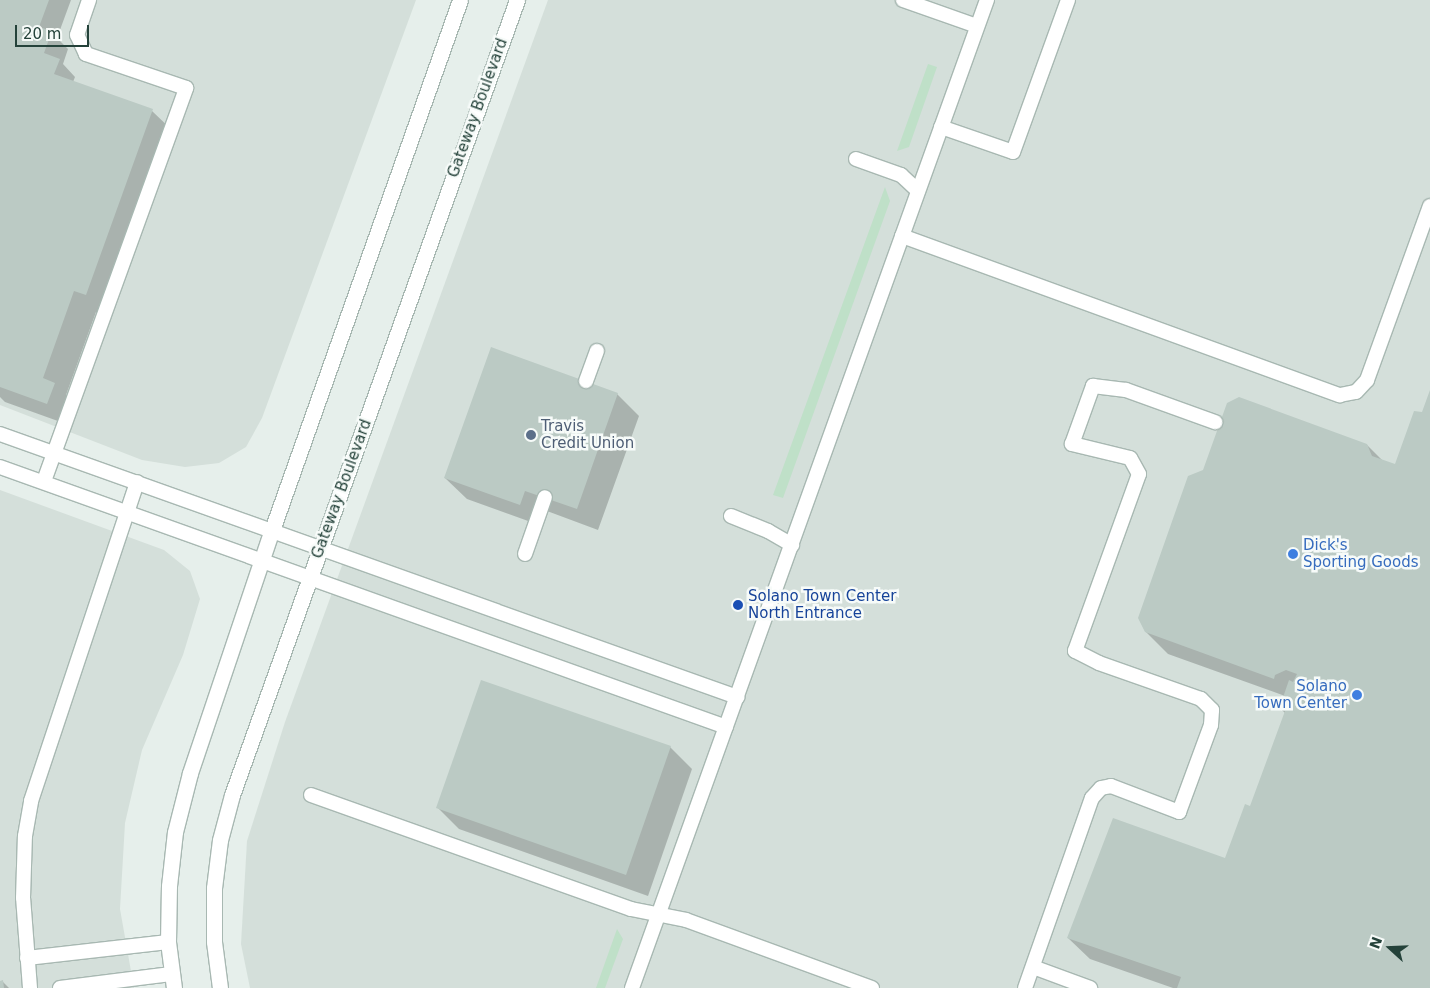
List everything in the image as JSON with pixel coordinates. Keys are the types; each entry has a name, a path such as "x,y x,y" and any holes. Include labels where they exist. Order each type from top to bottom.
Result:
{"street":[{"path":"172,981 168,942 169,886 175,832 188,782 272,530 460,0"},
{"name":"Gateway Boulevard","path":"220,988 214,942 214,888 220,840 232,795 518,0"}],"lane":[{"path":"44,482 186,88 86,54 77,35 89,0"},
{"path":"903,0 977,26"},
{"path":"632,988 987,0"},
{"path":"941,127 1013,152 1068,0"},
{"path":"856,159 901,175 918,190"},
{"path":"902,236 1340,395 1356,392 1367,380 1430,206"},
{"path":"586,381 597,351"},
{"path":"1025,988 1092,798 1100,788 1111,786 1179,812 1211,725 1212,710 1201,698 1099,663 1075,651 1139,474 1130,458 1072,444 1093,386 1126,390 1215,422"},
{"path":"0,434 321,547 737,698"},
{"path":"0,467 726,727"},
{"path":"30,988 23,898 25,836 31,801 136,482"},
{"path":"525,554 545,497"},
{"path":"731,516 768,530 792,545"},
{"path":"311,795 632,909 686,920 872,988"},
{"path":"27,958 168,942"},
{"path":"1033,967 1090,988"},
{"path":"60,988 172,981"}],"shaded area":[{"path":"0,0 416,0 262,418 246,447 219,463 185,467 142,460 0,405"},
{"name":"Solano Town Center","path":"548,0 1430,0 1430,988 250,988 241,944 247,841 285,722"},
{"path":"0,490 164,550 190,571 200,599 183,655 142,750 125,823 120,909 134,988 0,988"}],"green space":[{"path":"928,64 937,67 909,147 897,151"},
{"path":"885,187 890,201 783,498 773,495"},
{"path":"617,929 623,939 605,988 596,988"}],"building":[{"path":"0,0 49,0 39,27 52,31 44,53 60,59 54,74 153,109 86,295 74,291 43,378 55,383 47,404 0,387"},
{"name":"Travis Credit Union","path":"491,347 618,393 577,509 525,491 520,505 444,478"},
{"name":"Solano Town Center","path":"1430,390 1430,988 1177,988 1181,977 1067,938 1113,818 1225,858 1245,804 1250,806 1285,711 1279,709 1289,680 1293,682 1297,674 1286,670 1275,675 1274,679 1145,632 1138,618 1188,476 1203,470 1227,403 1239,397 1367,444 1372,456 1395,464 1414,411 1422,412"},
{"path":"481,680 671,746 626,875 436,808"},
{"path":"3,980 4,988 0,988 0,981"}],"place":[{"name":"Travis Credit Union","path":"531,435"},
{"name":"Dick's Sporting Goods","path":"1293,554"},
{"name":"Solano Town Center North Entrance","path":"738,605"},
{"name":"Solano Town Center","path":"1357,695"}]}
